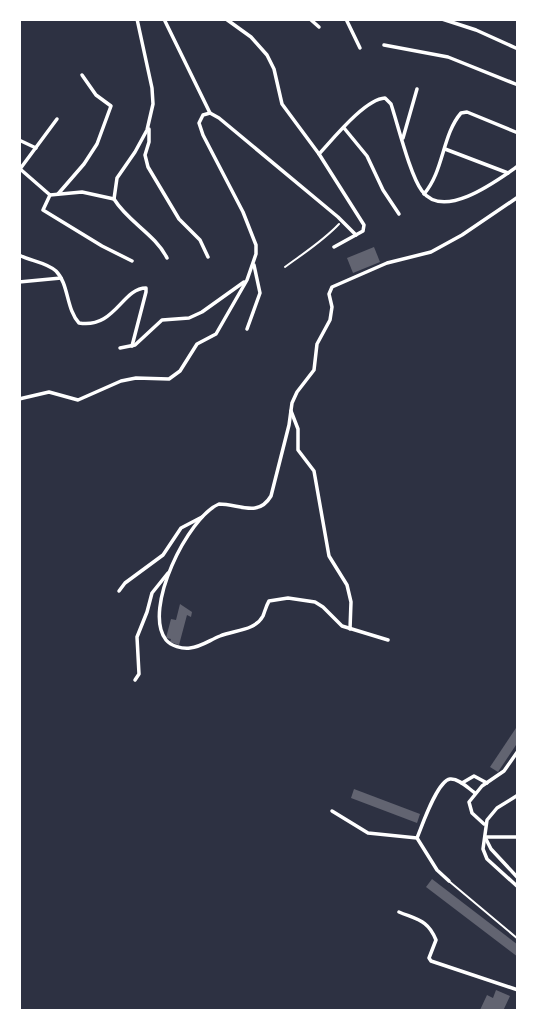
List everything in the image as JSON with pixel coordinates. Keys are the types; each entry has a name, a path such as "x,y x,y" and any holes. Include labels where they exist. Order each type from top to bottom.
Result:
{"street":[{"path":"137,19 154,97 145,155 148,167 180,219 200,240 208,257"},
{"path":"164,19 210,113 342,220 356,235"},
{"path":"226,19 251,37 267,55 274,69 282,104 319,154 364,225 363,231 334,247"},
{"path":"310,19 319,27"},
{"path":"346,19 360,48"},
{"path":"442,19 518,49"},
{"path":"384,45 448,57 518,85"},
{"path":"58,194 97,144 111,106 96,95 82,75"},
{"path":"403,139 417,89"},
{"path":"319,154 369,105 385,98 391,104 424,194 440,201 459,199 483,190 518,166"},
{"path":"424,194 433,182 461,113 467,112 518,133"},
{"path":"19,399 49,392 78,400 121,381 136,378 169,379 180,371 197,344 216,334 247,280 256,254 255,239 200,127 200,119 210,113"},
{"path":"57,119 20,169 50,195 92,193 114,199"},
{"path":"148,127 117,178 114,199 119,208 158,244 167,258"},
{"path":"344,128 367,156 383,190 399,214"},
{"path":"19,140 36,148"},
{"path":"445,149 508,173"},
{"path":"50,195 43,210 132,261"},
{"path":"119,591 125,583 163,555 181,528 202,517 219,503 253,509 268,501 274,489 294,396 314,370 317,344 330,320 332,307 329,294 332,287 387,263 431,252 518,197"},
{"path":"19,255 51,268 61,278 75,320 83,324 106,318 137,290 146,288 132,346"},
{"path":"247,329 260,293 253,263"},
{"path":"19,282 61,278"},
{"path":"120,348 141,341 162,320 195,316 247,280"},
{"path":"290,409 298,429 298,450 314,471 329,556 348,584 351,602 350,629"},
{"path":"202,517 184,544 159,600 160,628 165,639 178,647 191,648 252,626 263,617 269,601 276,599 318,603 338,624 388,640"},
{"path":"135,680 139,674 138,636 152,593 170,572"},
{"path":"485,825 476,818 469,802 475,793 504,771 518,751"},
{"path":"461,783 474,776 487,783"},
{"path":"417,838 444,782 449,779 461,783 475,793"},
{"path":"518,795 497,808 485,825 483,849 487,859 518,887"},
{"path":"332,811 368,833 417,838"},
{"path":"485,837 518,837"},
{"path":"485,837 491,849 518,878"},
{"path":"417,838 437,870 449,881"},
{"path":"399,912 426,923 431,928 436,940 430,961 518,990"}],"lane":[{"path":"449,881 518,939"}],"path":[{"path":"285,267 313,245 324,240 342,220"}],"building":[{"path":"374,247 380,262 353,273 347,258"},
{"path":"180,604 192,612 191,617 187,615 179,645 166,638 171,619 176,620"},
{"path":"518,725 518,742 498,772 490,767"},
{"path":"354,789 420,814 417,823 351,798"},
{"path":"432,879 518,945 518,957 426,887"},
{"path":"496,990 510,996 503,1011 480,1010 487,995 493,998"}]}
